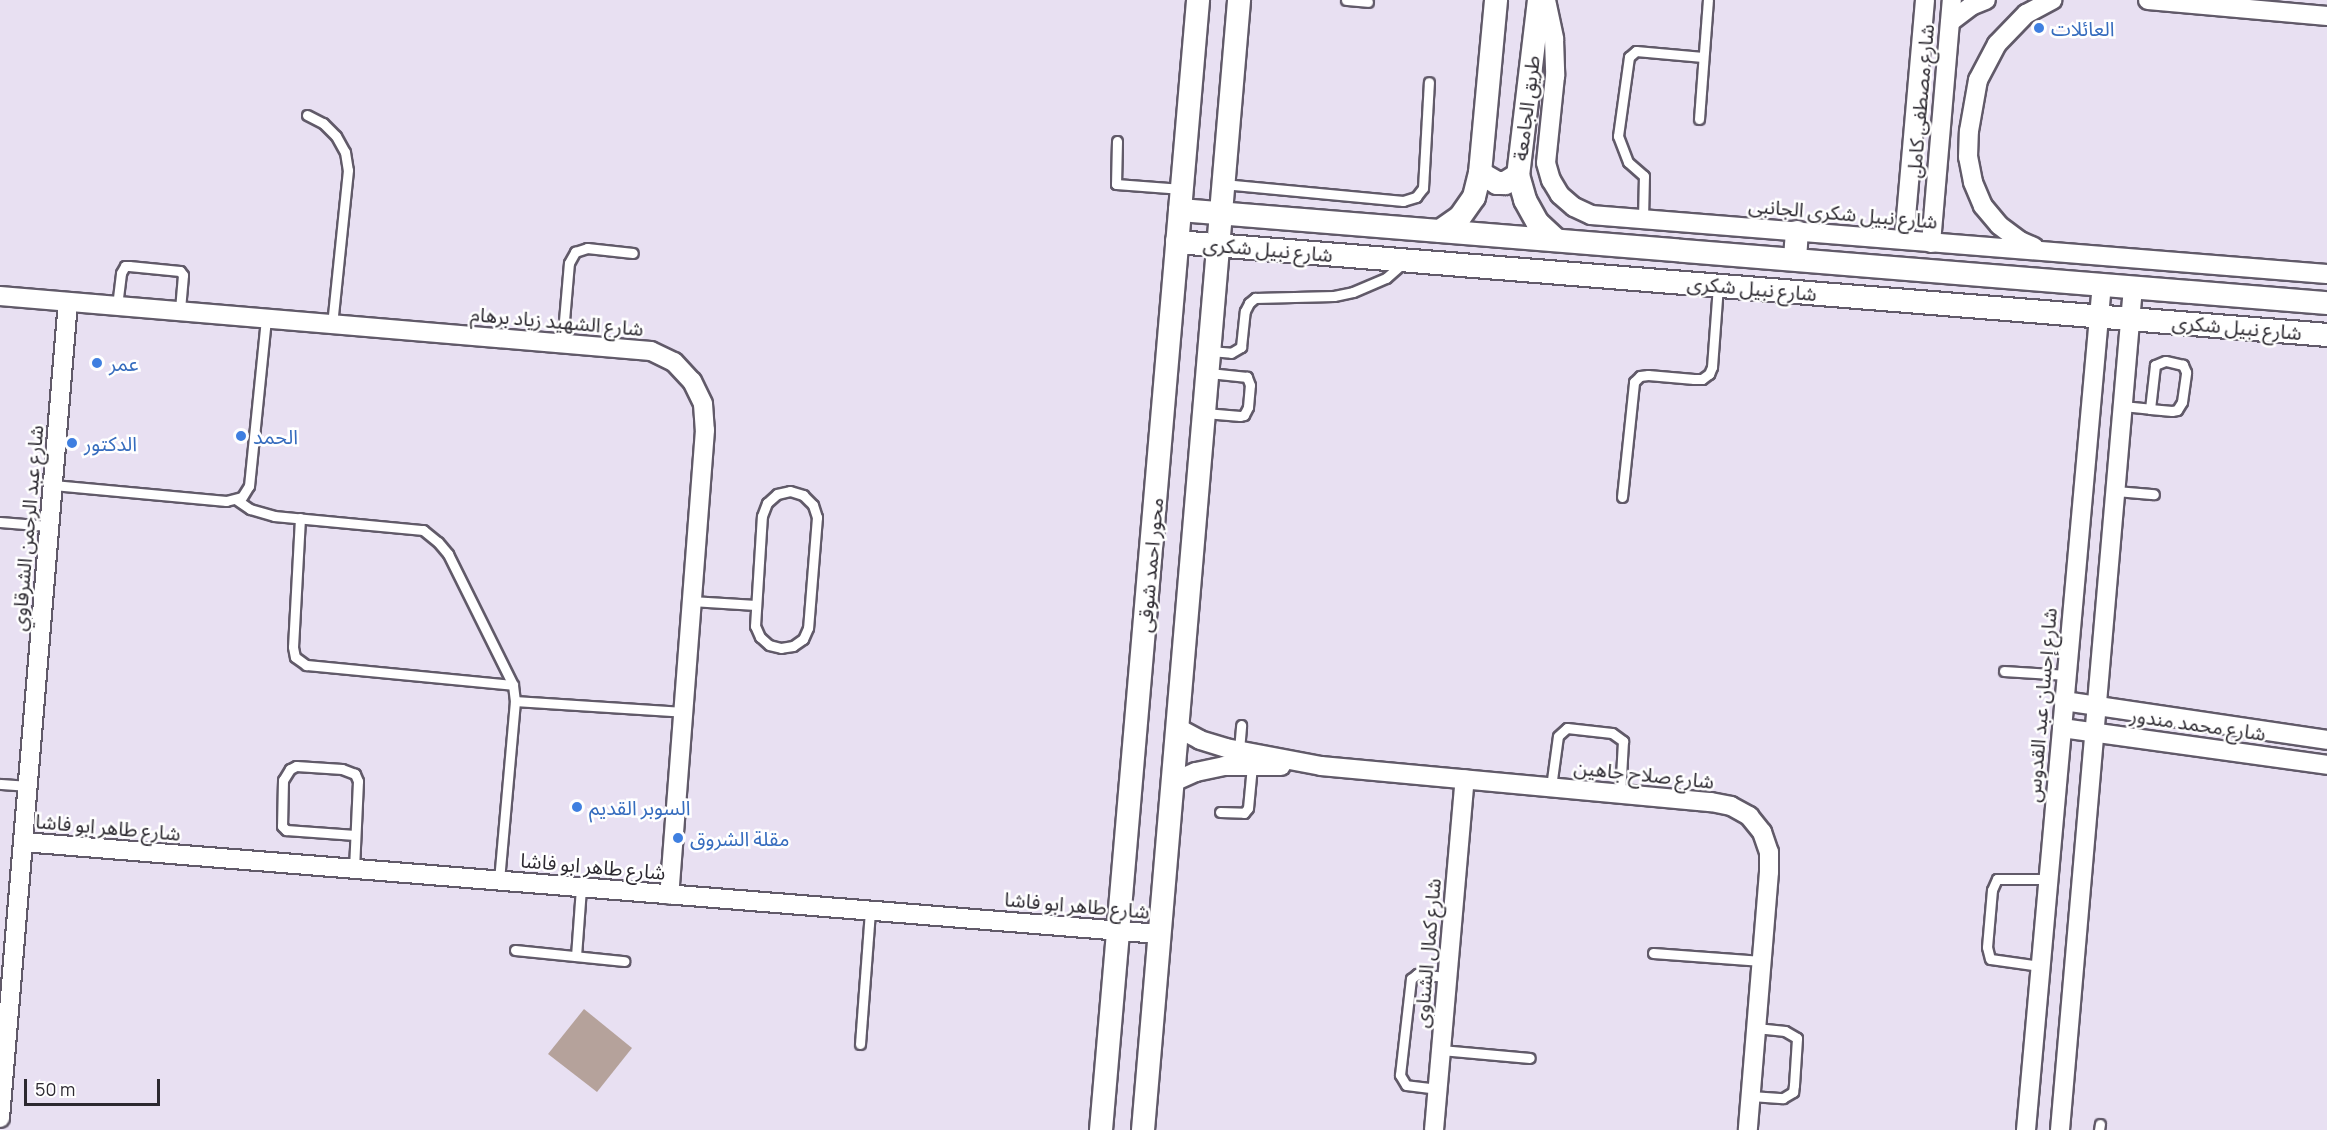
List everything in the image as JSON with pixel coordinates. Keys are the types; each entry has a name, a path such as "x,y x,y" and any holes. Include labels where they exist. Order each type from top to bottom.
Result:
{"street":[{"name":"محور احمد شوقى","path":"1101,1130 1198,0"},
{"name":"محور احمد شوقى","path":"1143,1130 1239,0"},
{"name":"طريق الجامعة","path":"1440,231 1460,217 1474,197 1480,173 1496,0"},
{"name":"طريق الجامعة","path":"1539,0 1518,175 1526,200 1538,223 1556,240"},
{"name":"شارع نبيل شكرى الجانبى","path":"1546,0 1555,57 1546,163 1551,180 1560,195 1574,207 1591,214 2327,274"},
{"name":"شارع مصطفى كامل","path":"1904,240 1925,0"},
{"name":"شارع مصطفى كامل","path":"1931,243 1952,0"},
{"path":"1950,22 1971,6 1986,0"},
{"path":"2044,251 2020,241 2000,225 1983,206 1973,182 1969,148 1972,105 1986,61 2010,27 2026,14 2052,0"},
{"path":"2148,0 2327,16"},
{"path":"1916,106 1942,108"},
{"path":"1480,173 1497,183 1505,183 1518,175"},
{"name":"شارع نبيل شكرى","path":"1181,199 1220,213 2327,303"},
{"path":"1368,257 1370,225"},
{"path":"1795,259 1797,232"},
{"name":"شارع نبيل شكرى","path":"1177,242 2327,335"},
{"name":"شارع إحسان عبد القدوس","path":"2026,1130 2102,284"},
{"path":"2060,1130 2133,287"},
{"name":"شارع الشهيد زياد برهام","path":"0,296 651,351 674,362 692,381 703,404 705,430 669,895"},
{"name":"شارع عبد الرحمن الشرقاوي","path":"0,1118 4,1011 23,842 68,302"},
{"name":"شارع محمد مندور","path":"2064,701 2327,740"},
{"name":"شارع صلاح جاهين","path":"1176,727 1200,740 1322,766"},
{"name":"شارع محمد مندور","path":"2062,728 2327,765"},
{"name":"شارع صلاح جاهين","path":"1171,783 1196,772 1224,766 1322,766 1731,806 1749,816 1762,832 1769,852 1769,872 1748,1130"},
{"name":"شارع كمال الشناوى","path":"1434,1130 1465,779"},
{"name":"شارع طاهر ابو فاشا","path":"23,842 1159,934"}],"lane":[{"path":"1346,0 1368,2"},
{"path":"1699,119 1708,0"},
{"path":"1643,219 1644,176 1628,162 1618,136 1629,57 1636,51 1703,57"},
{"path":"1223,184 1410,200 1423,188 1429,82"},
{"path":"307,115 323,123 336,136 345,152 348,170 332,324"},
{"path":"1117,141 1116,184 1181,199"},
{"path":"562,344 569,263 575,252 587,248 633,253"},
{"path":"1207,362 1241,347 1245,311 1255,298 1334,296 1361,290 1386,278 1408,260"},
{"path":"117,306 121,273 125,266 129,266 180,271 183,275 180,311"},
{"path":"1622,497 1634,382 1640,376 1648,375 1694,380 1702,379 1709,374 1712,367 1718,285"},
{"path":"237,500 242,497 249,486 266,318"},
{"path":"2123,406 2150,409 2172,411 2180,406 2186,372 2183,365 2165,361 2156,365 2150,409"},
{"path":"1203,412 1244,415 1248,407 1250,385 1247,377 1207,362"},
{"path":"53,485 237,500 259,513 423,530 438,542 448,554 513,685 515,701 499,881"},
{"path":"2116,490 2154,494"},
{"path":"790,491 803,495 813,505 817,518 808,628 802,639 793,646 781,648 769,645 760,637 755,626 756,606 762,516 767,503 777,494 790,491"},
{"path":"300,518 293,647 295,657 306,665 513,685"},
{"path":"0,522 49,526"},
{"path":"692,601 756,606"},
{"path":"2004,670 2067,675"},
{"path":"515,701 683,712"},
{"path":"1239,750 1240,725"},
{"path":"1551,787 1557,736 1567,728 1612,733 1623,741 1620,794"},
{"path":"354,869 358,781 355,774 342,768 296,766 290,769 283,780 282,826 291,830 355,834"},
{"path":"1220,812 1244,813 1248,808 1252,766"},
{"path":"0,784 28,786"},
{"path":"2040,966 1990,959 1987,947 1992,890 1997,879 2048,879"},
{"path":"576,956 581,888"},
{"path":"860,1044 870,911"},
{"path":"515,950 624,960"},
{"path":"1653,953 1762,961"},
{"path":"1438,1089 1406,1085 1400,1075 1411,979 1417,974 1448,977"},
{"path":"1751,1096 1783,1098 1793,1092 1798,1044 1792,1033 1756,1028"},
{"path":"1441,1050 1530,1058"}],"building":[{"path":"584,1009 632,1048 597,1092 548,1054"}],"place":[{"name":"العائلات","path":"2039,28"},
{"name":"عمر","path":"97,363"},
{"name":"الحمد","path":"241,436"},
{"name":"الدكتور","path":"72,443"},
{"name":"السوبر القديم","path":"577,807"},
{"name":"مقلة الشروق","path":"678,838"}]}
